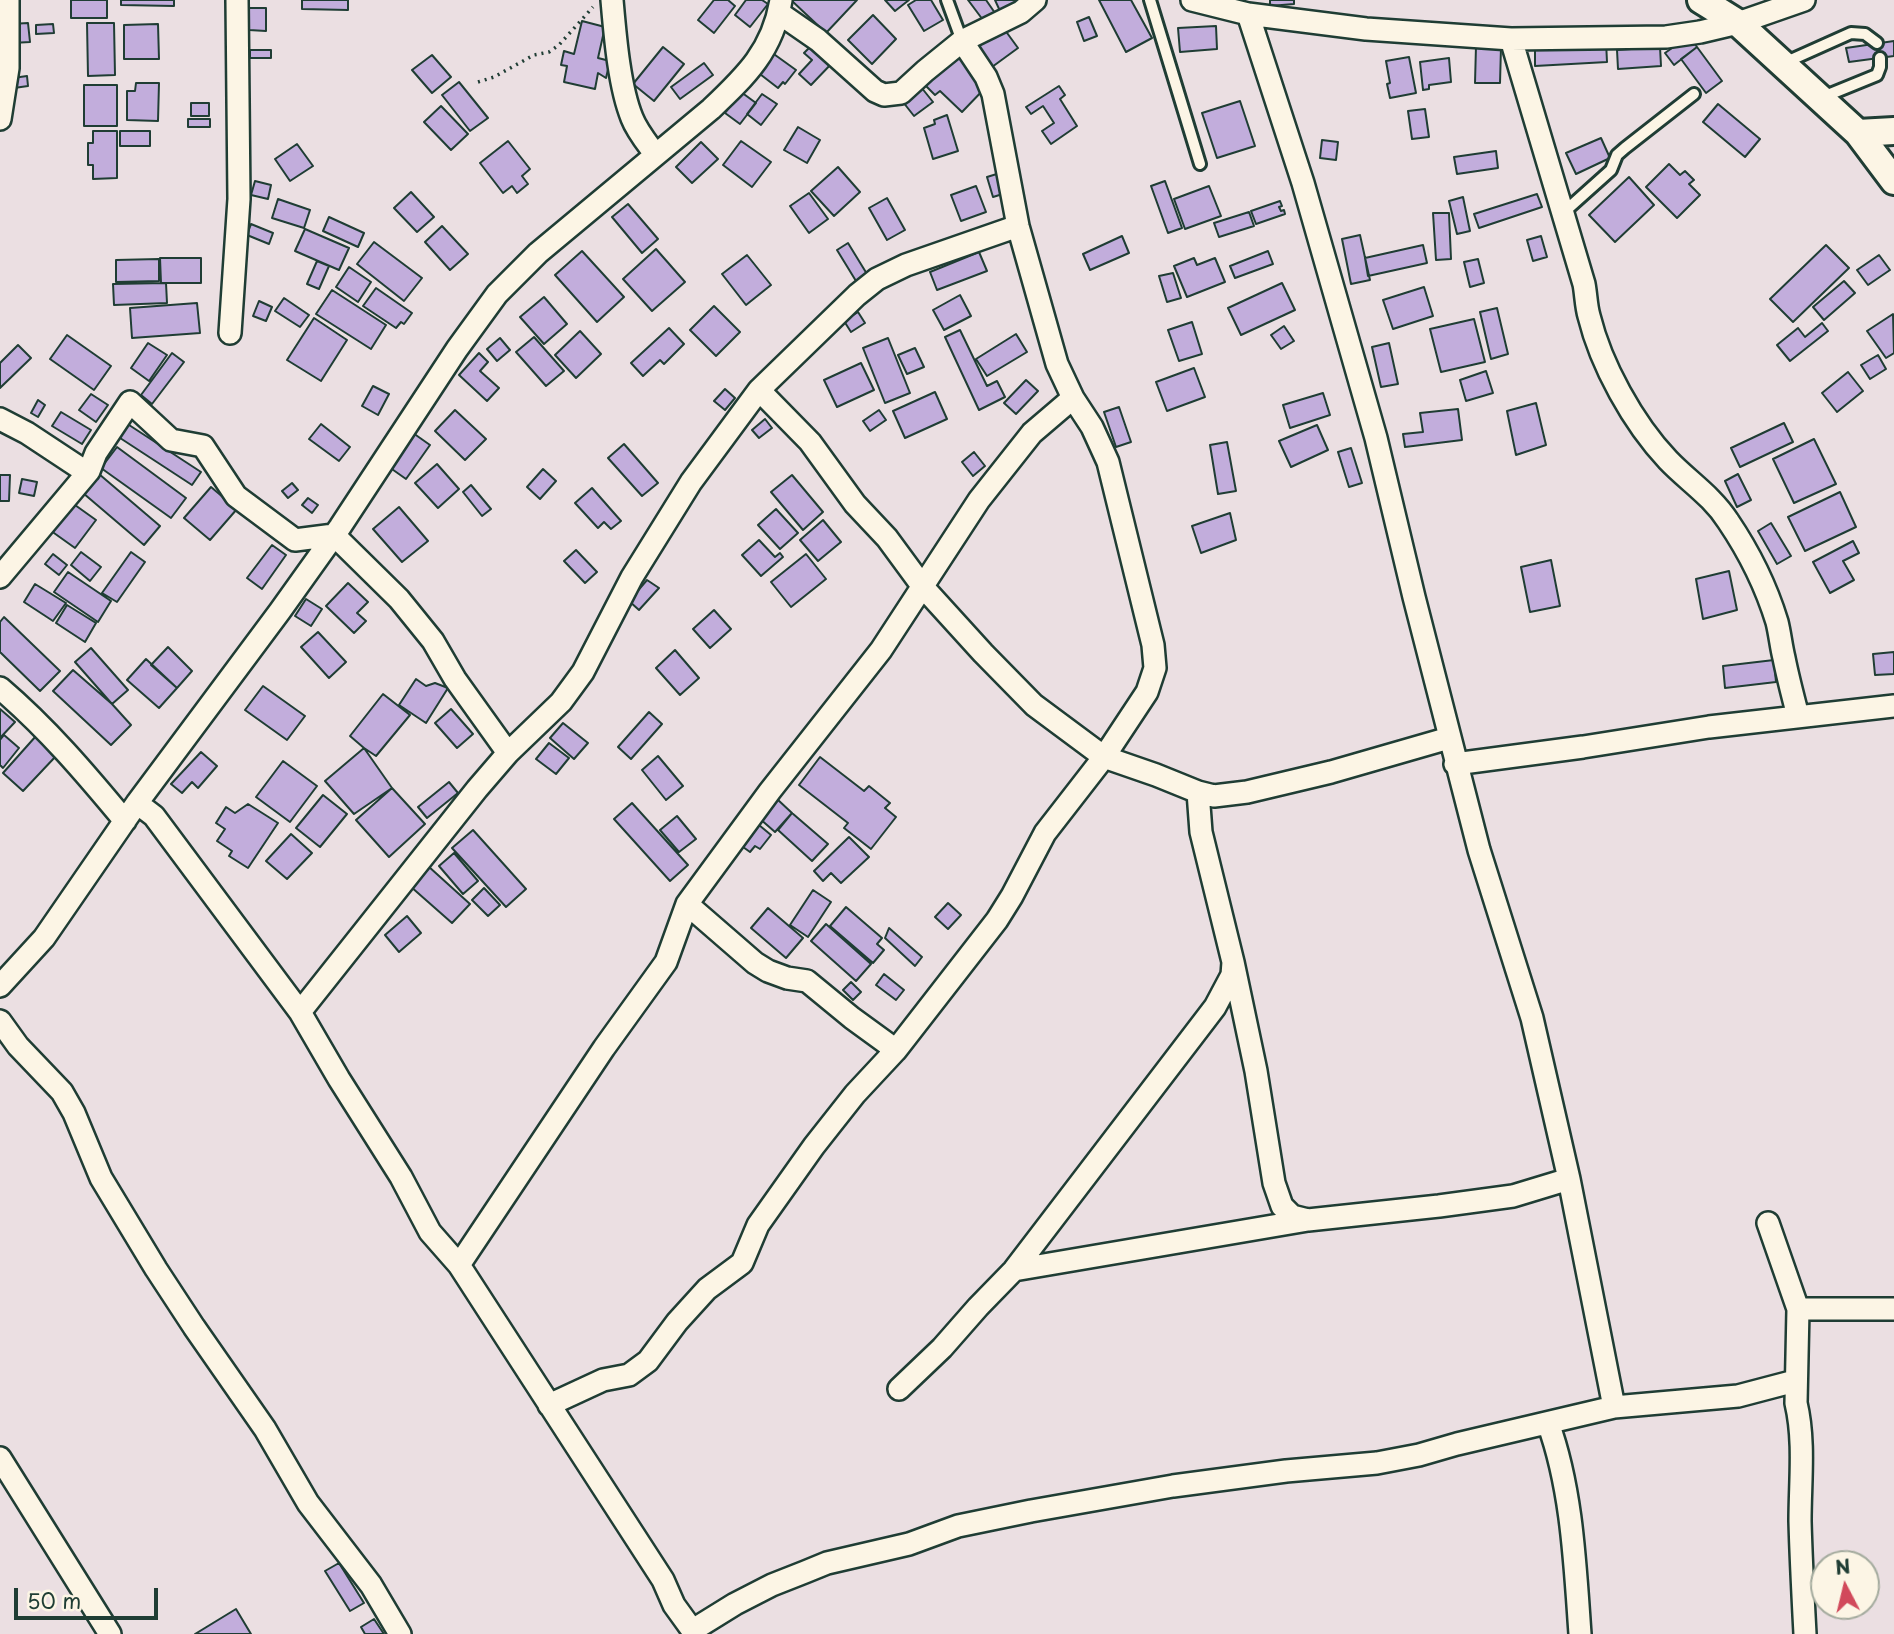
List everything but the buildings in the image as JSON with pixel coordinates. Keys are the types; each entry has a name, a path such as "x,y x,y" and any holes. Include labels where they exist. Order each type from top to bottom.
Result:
{"street":[{"path":"0,119 8,68 8,0"},
{"path":"230,333 239,199 237,0"},
{"path":"612,0 624,87 632,117 654,155"},
{"path":"0,986 44,937 131,812 280,611 497,294 538,253 711,109 752,68 772,36 780,7 875,91 884,95 901,93 962,41 1021,12 1035,0"},
{"path":"1192,0 1248,14 1366,29 1511,39 1666,37 1738,23 1804,0"},
{"path":"1701,0 1738,23 1858,133 1894,181"},
{"path":"1248,14 1303,183 1376,438 1455,764 1532,1018 1569,1179 1614,1406"},
{"path":"1511,39 1584,284 1588,314 1599,349 1625,400 1659,451 1715,504 1728,520 1763,583 1777,624 1798,716"},
{"path":"549,1405 603,1380 629,1375 648,1361 677,1322 707,1289 742,1263 758,1225 787,1183 856,1094 896,1050 997,920 1045,833 1104,757 1147,692 1155,668 1153,645 1108,462 1057,364 1018,226 993,94 986,77 962,41"},
{"path":"1858,133 1894,131"},
{"path":"300,1012 477,789 508,753 561,702 583,672 632,577 691,482 758,390 877,279 906,265 1018,226"},
{"path":"758,390 810,442 849,496 887,538 923,587 983,653 1034,705 1104,757 1214,796 1247,792 1331,772 1449,738"},
{"path":"459,1265 604,1048 666,961 687,904 770,791 881,650 979,500 1032,433 1073,398"},
{"path":"0,578 89,471 96,453 130,402 171,440 203,446 236,496 295,540 334,535"},
{"path":"0,419 89,471"},
{"path":"334,535 398,599 433,641 455,679 508,753"},
{"path":"0,688 131,812 154,816 300,1012 401,1177 430,1232 459,1265 663,1580 674,1605 694,1632 760,1591 827,1563 909,1544 958,1526 1031,1510 1173,1486 1286,1471 1377,1463 1614,1406 1738,1396 1796,1381"},
{"path":"1455,764 1709,727 1894,706"},
{"path":"1198,792 1204,845 1256,1071 1274,1182 1282,1206 1292,1216 1308,1220"},
{"path":"687,904 755,962 768,971 787,978 807,981 896,1050"},
{"path":"899,1390 1014,1270 1215,1007 1232,975 1233,962"},
{"path":"0,1021 18,1046 62,1092 101,1178 156,1269 265,1429 308,1503 371,1585 400,1634"},
{"path":"1014,1270 1308,1220 1513,1196 1569,1179"},
{"path":"1768,1223 1798,1309 1796,1381 1801,1453 1800,1522 1805,1634"},
{"path":"1798,1309 1894,1308"},
{"path":"1548,1423 1555,1440 1567,1501 1580,1634"},
{"path":"0,1458 110,1634"}],"lane":[{"path":"947,0 962,41"},
{"path":"1150,0 1200,164"},
{"path":"1783,64 1851,33 1865,34 1877,43"},
{"path":"1820,98 1877,75 1880,58"},
{"path":"1563,212 1611,170 1617,155 1694,94"}],"path":[{"path":"478,82 494,77 534,55 549,52 559,45 599,0"}]}
